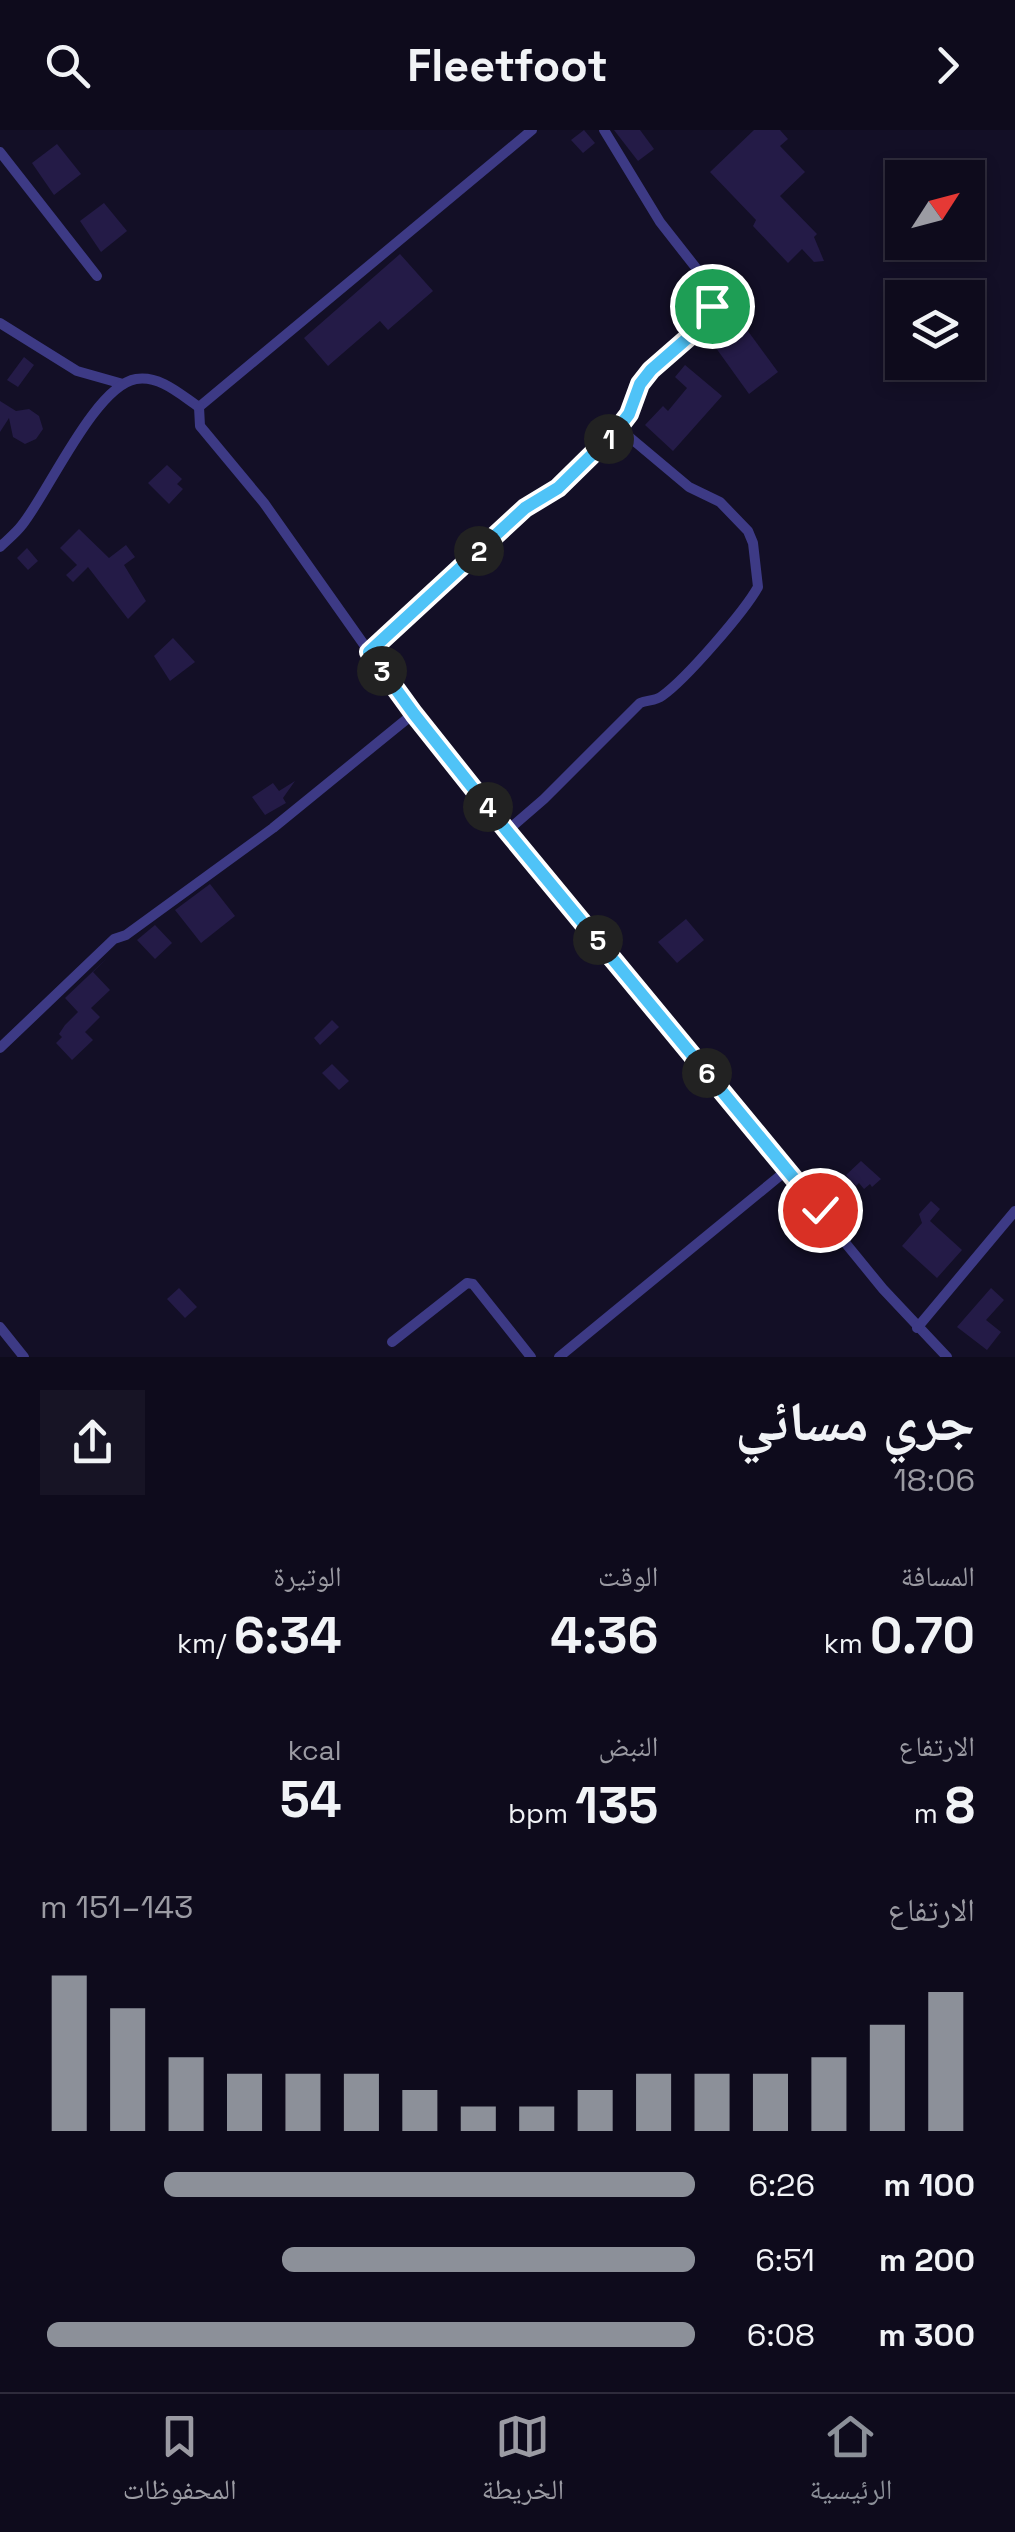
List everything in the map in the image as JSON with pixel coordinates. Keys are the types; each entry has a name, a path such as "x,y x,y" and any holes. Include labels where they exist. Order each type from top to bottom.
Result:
{"street":[{"path":"199,407 532,130"},
{"path":"369,652 525,508 558,488 616,431 651,370 709,317 710,288 704,276 660,222 604,130"},
{"path":"0,152 96,276"},
{"path":"0,323 77,371 123,384"},
{"path":"0,547 22,526 86,423 123,384 150,379 166,384 199,407"},
{"path":"199,407 200,426 264,503 414,714 917,1328 948,1357"},
{"path":"507,831 544,800 640,703 660,699 716,640 758,587 748,532 720,502 688,487 616,431"},
{"path":"0,1048 114,939 126,935 273,828 414,714"},
{"path":"559,1357 787,1170"},
{"path":"917,1328 1015,1211"},
{"path":"392,1342 467,1282 473,1284 531,1357"},
{"path":"0,1327 24,1357"}],"building":[{"path":"584,130 595,143 583,153 571,140"},
{"path":"614,130 640,130 654,149 638,161"},
{"path":"754,130 780,130 788,139 780,146 805,172 780,196 817,234 814,237 824,261 814,262 802,249 788,263 753,226 756,220 710,172"},
{"path":"57,144 81,174 54,195 32,163"},
{"path":"104,203 127,231 101,252 80,221"},
{"path":"400,254 433,291 388,330 380,321 328,366 304,338"},
{"path":"745,327 778,372 749,394 716,348"},
{"path":"24,357 34,365 18,387 7,380"},
{"path":"685,365 722,396 673,451 645,425 663,406 668,411 687,388 675,377"},
{"path":"0,401 16,411 29,409 39,416 43,429 36,439 25,444 13,437 9,418 0,432"},
{"path":"167,465 182,479 177,484 183,489 169,504 148,483"},
{"path":"79,529 109,558 126,545 135,557 124,565 146,601 128,619 88,567 73,582 66,575 77,565 60,548"},
{"path":"27,548 38,561 28,570 17,558"},
{"path":"173,638 195,662 170,681 154,656"},
{"path":"295,781 283,798 286,803 265,815 252,797 273,783 279,791"},
{"path":"210,884 235,916 201,943 175,910"},
{"path":"686,919 704,940 677,963 658,942"},
{"path":"155,925 172,943 155,959 137,940"},
{"path":"107,958 93,972 110,990 91,1008 100,1017 85,1032 93,1040 72,1060 56,1043 65,1025 78,1012 65,998"},
{"path":"332,1020 339,1027 320,1045 314,1038"},
{"path":"332,1064 349,1081 339,1090 322,1073"},
{"path":"861,1161 881,1179 872,1187 870,1184 864,1189 859,1183 856,1186 846,1175"},
{"path":"931,1201 940,1209 930,1221 962,1250 937,1278 902,1246 922,1223 919,1214"},
{"path":"179,1288 197,1307 185,1318 167,1299"},
{"path":"991,1288 1004,1300 986,1320 1001,1332 987,1350 957,1327"}],"route":[{"path":"712,306 709,317 698,329 640,384 629,414 616,431 558,488 525,508 369,652 507,831 820,1210"}]}
